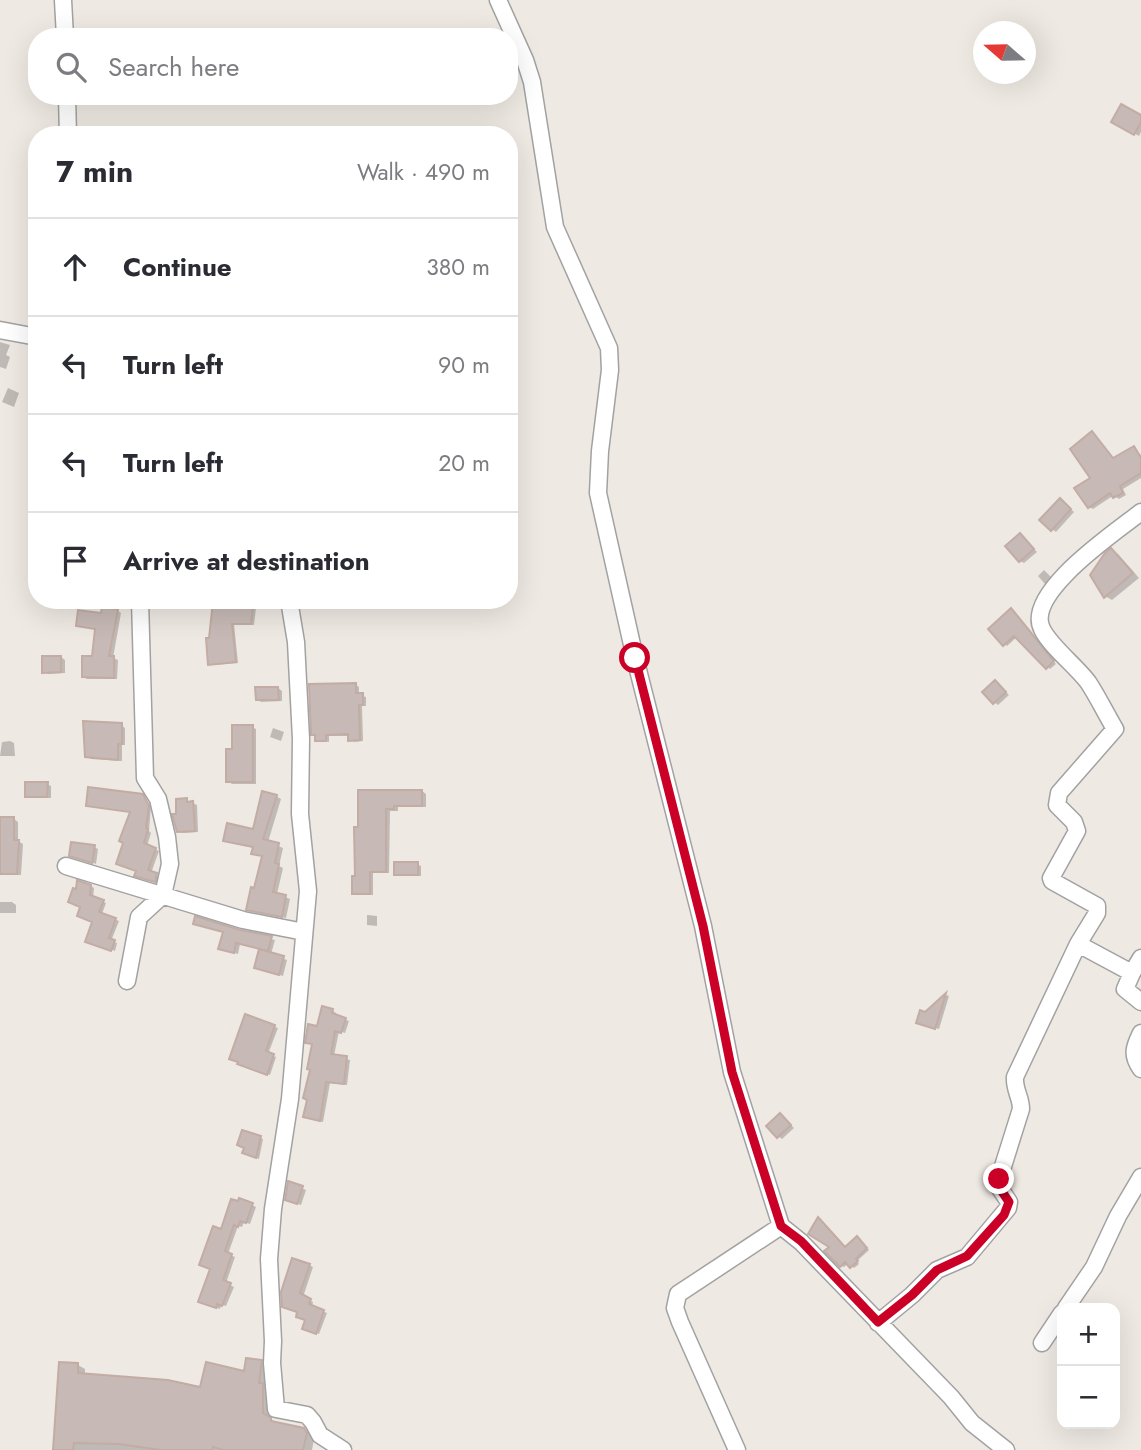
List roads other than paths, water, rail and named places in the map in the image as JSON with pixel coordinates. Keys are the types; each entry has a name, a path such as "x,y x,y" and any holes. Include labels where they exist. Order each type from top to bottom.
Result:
{"street":[{"path":"63,0 65,28"},
{"path":"498,0 511,28"},
{"path":"518,44 531,82 555,227 609,348 610,370 598,493 635,658 703,926 732,1072 781,1226 801,1241 951,1397 972,1423 1006,1450"},
{"path":"67,105 68,126"},
{"path":"0,330 28,335"},
{"path":"878,1322 912,1295 937,1270 967,1256 1008,1208 1009,1202 999,1187 999,1179 1021,1109 1021,1101 1015,1090 1015,1077 1078,944 1097,913 1097,906 1052,881 1052,876 1077,831 1074,822 1057,805 1057,799 1065,786 1115,729 1088,683 1046,636 1040,626 1040,614 1047,594 1065,574 1141,512"},
{"path":"127,982 139,917 163,894 170,864 158,799 145,778 140,609"},
{"path":"290,609 296,642 302,739 300,814 307,891 290,1099 270,1247 272,1363 276,1409 307,1415 320,1435 343,1450"},
{"path":"66,866 243,920 304,932"},
{"path":"1078,944 1132,973"},
{"path":"1141,958 1125,989 1141,1002"},
{"path":"1141,1032 1133,1049 1141,1069"},
{"path":"1069,1303 1094,1267 1118,1216 1141,1177"},
{"path":"737,1450 680,1322 675,1301 678,1294 781,1226"},
{"path":"1042,1343 1057,1320"}]}
